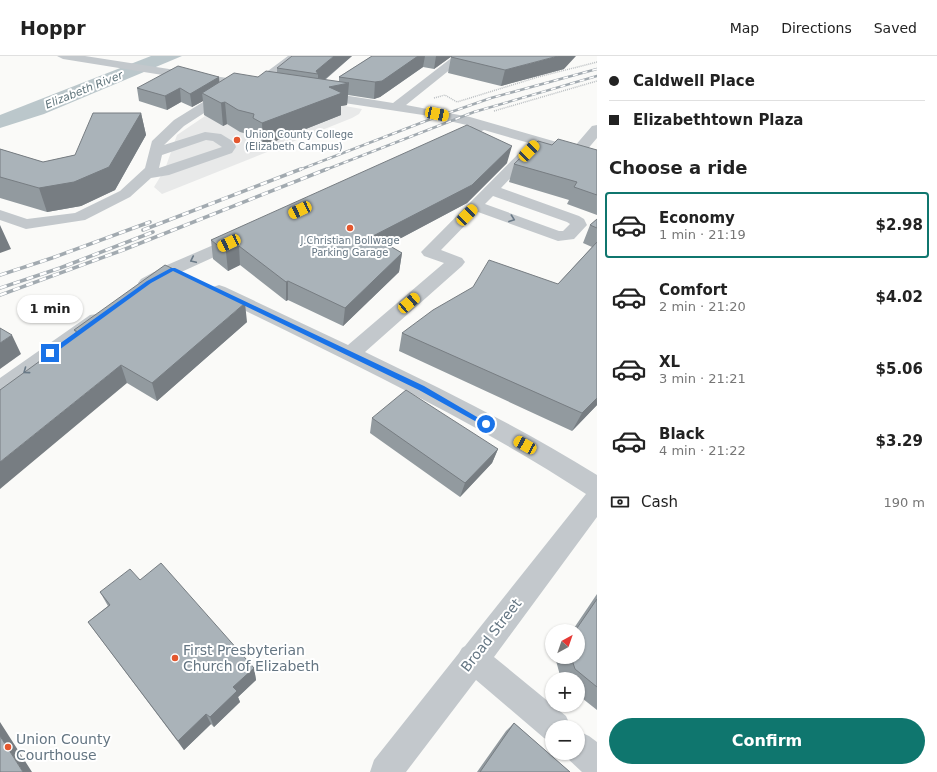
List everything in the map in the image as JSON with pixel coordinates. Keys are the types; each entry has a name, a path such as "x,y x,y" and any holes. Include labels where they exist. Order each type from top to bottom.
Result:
{"street":[{"path":"63,56 108,63 125,61 150,70 271,88"},
{"path":"256,86 295,56"},
{"path":"395,107 461,56"},
{"path":"0,215 26,224 79,217 125,194 152,169 157,144 179,123 241,84"},
{"path":"310,94 395,107 465,120 597,158"},
{"path":"432,149 483,125"},
{"path":"577,152 597,129"},
{"path":"147,174 164,172 227,150 229,145 216,137 205,136 155,153"},
{"path":"350,354 456,262 430,252 538,141"},
{"path":"475,206 558,236 568,235 579,225 578,222 573,219 491,190"},
{"path":"131,295 149,282 173,269 252,232"},
{"path":"173,269 421,388 564,467 597,488"},
{"path":"0,389 112,309"},
{"name":"Broad Street","path":"386,772 472,658 550,562 597,498"},
{"path":"472,658 547,720"},
{"path":"585,753 597,763"}],"path":[{"path":"457,102 538,77 597,62"},
{"path":"494,111 597,81"}],"shaded area":[{"name":"Union County College (Elizabeth Campus)","path":"245,89 362,109 359,114 352,118 162,194 154,187 165,169 177,135"}],"water":[{"name":"Elizabeth River","path":"151,56 182,56 44,114 0,128 0,115"}],"building":[{"path":"292,56 334,56 316,71 318,74 277,68"},
{"path":"372,56 418,56 382,81 375,82 339,77"},
{"path":"558,56 505,70 451,57"},
{"path":"178,66 219,77 190,94 180,88 165,96 137,88"},
{"path":"266,71 349,83 329,87 342,93 262,123 253,118 254,114 238,110 225,102 221,103 202,93 234,73 258,77"},
{"path":"93,113 141,113 109,167 74,182 39,188 0,177 0,149 43,162 75,155"},
{"name":"J.Christian Bollwage Parking Garage","path":"467,125 512,146 472,185 373,236 402,253 345,308 288,281 286,282 239,246 226,252 211,240"},
{"path":"558,139 597,150 597,195 574,187 577,182 514,164 538,141 552,145"},
{"path":"597,219 597,228 590,225"},
{"path":"597,242 597,398 582,413 402,333 433,310 473,287 489,260 558,284"},
{"path":"165,265 245,303 152,383 121,365 0,462 0,390 73,337 72,336 78,332 74,330"},
{"path":"0,328 12,335 0,343"},
{"path":"406,390 498,449 465,483 372,418"},
{"name":"First Presbyterian Church of Elizabeth","path":"161,563 254,668 233,687 237,691 210,717 206,714 178,741 88,622 110,605 100,592 130,569 140,580"},
{"path":"597,599 597,687 585,677 585,672 579,672 575,669 573,664 585,664 585,624 580,624"},
{"path":"514,723 545,750 545,760 556,760 570,772 480,772"},
{"path":"0,736 23,772 0,772"}],"railway":[{"path":"299,170 431,119 491,98 597,69"},
{"path":"325,170 474,112 597,76"},
{"path":"143,230 301,169"},
{"path":"0,295 123,250 327,169"},
{"path":"0,275 52,258 150,222"},
{"path":"0,288 60,268 153,232"}],"place":[{"name":"Union County College (Elizabeth Campus)","path":"237,140"},
{"name":"J.Christian Bollwage Parking Garage","path":"350,228"},
{"name":"First Presbyterian Church of Elizabeth","path":"175,658"},
{"name":"Union County Courthouse","path":"8,747"}],"route":[{"path":"50,353 149,282 173,269 421,388 486,424"}]}
